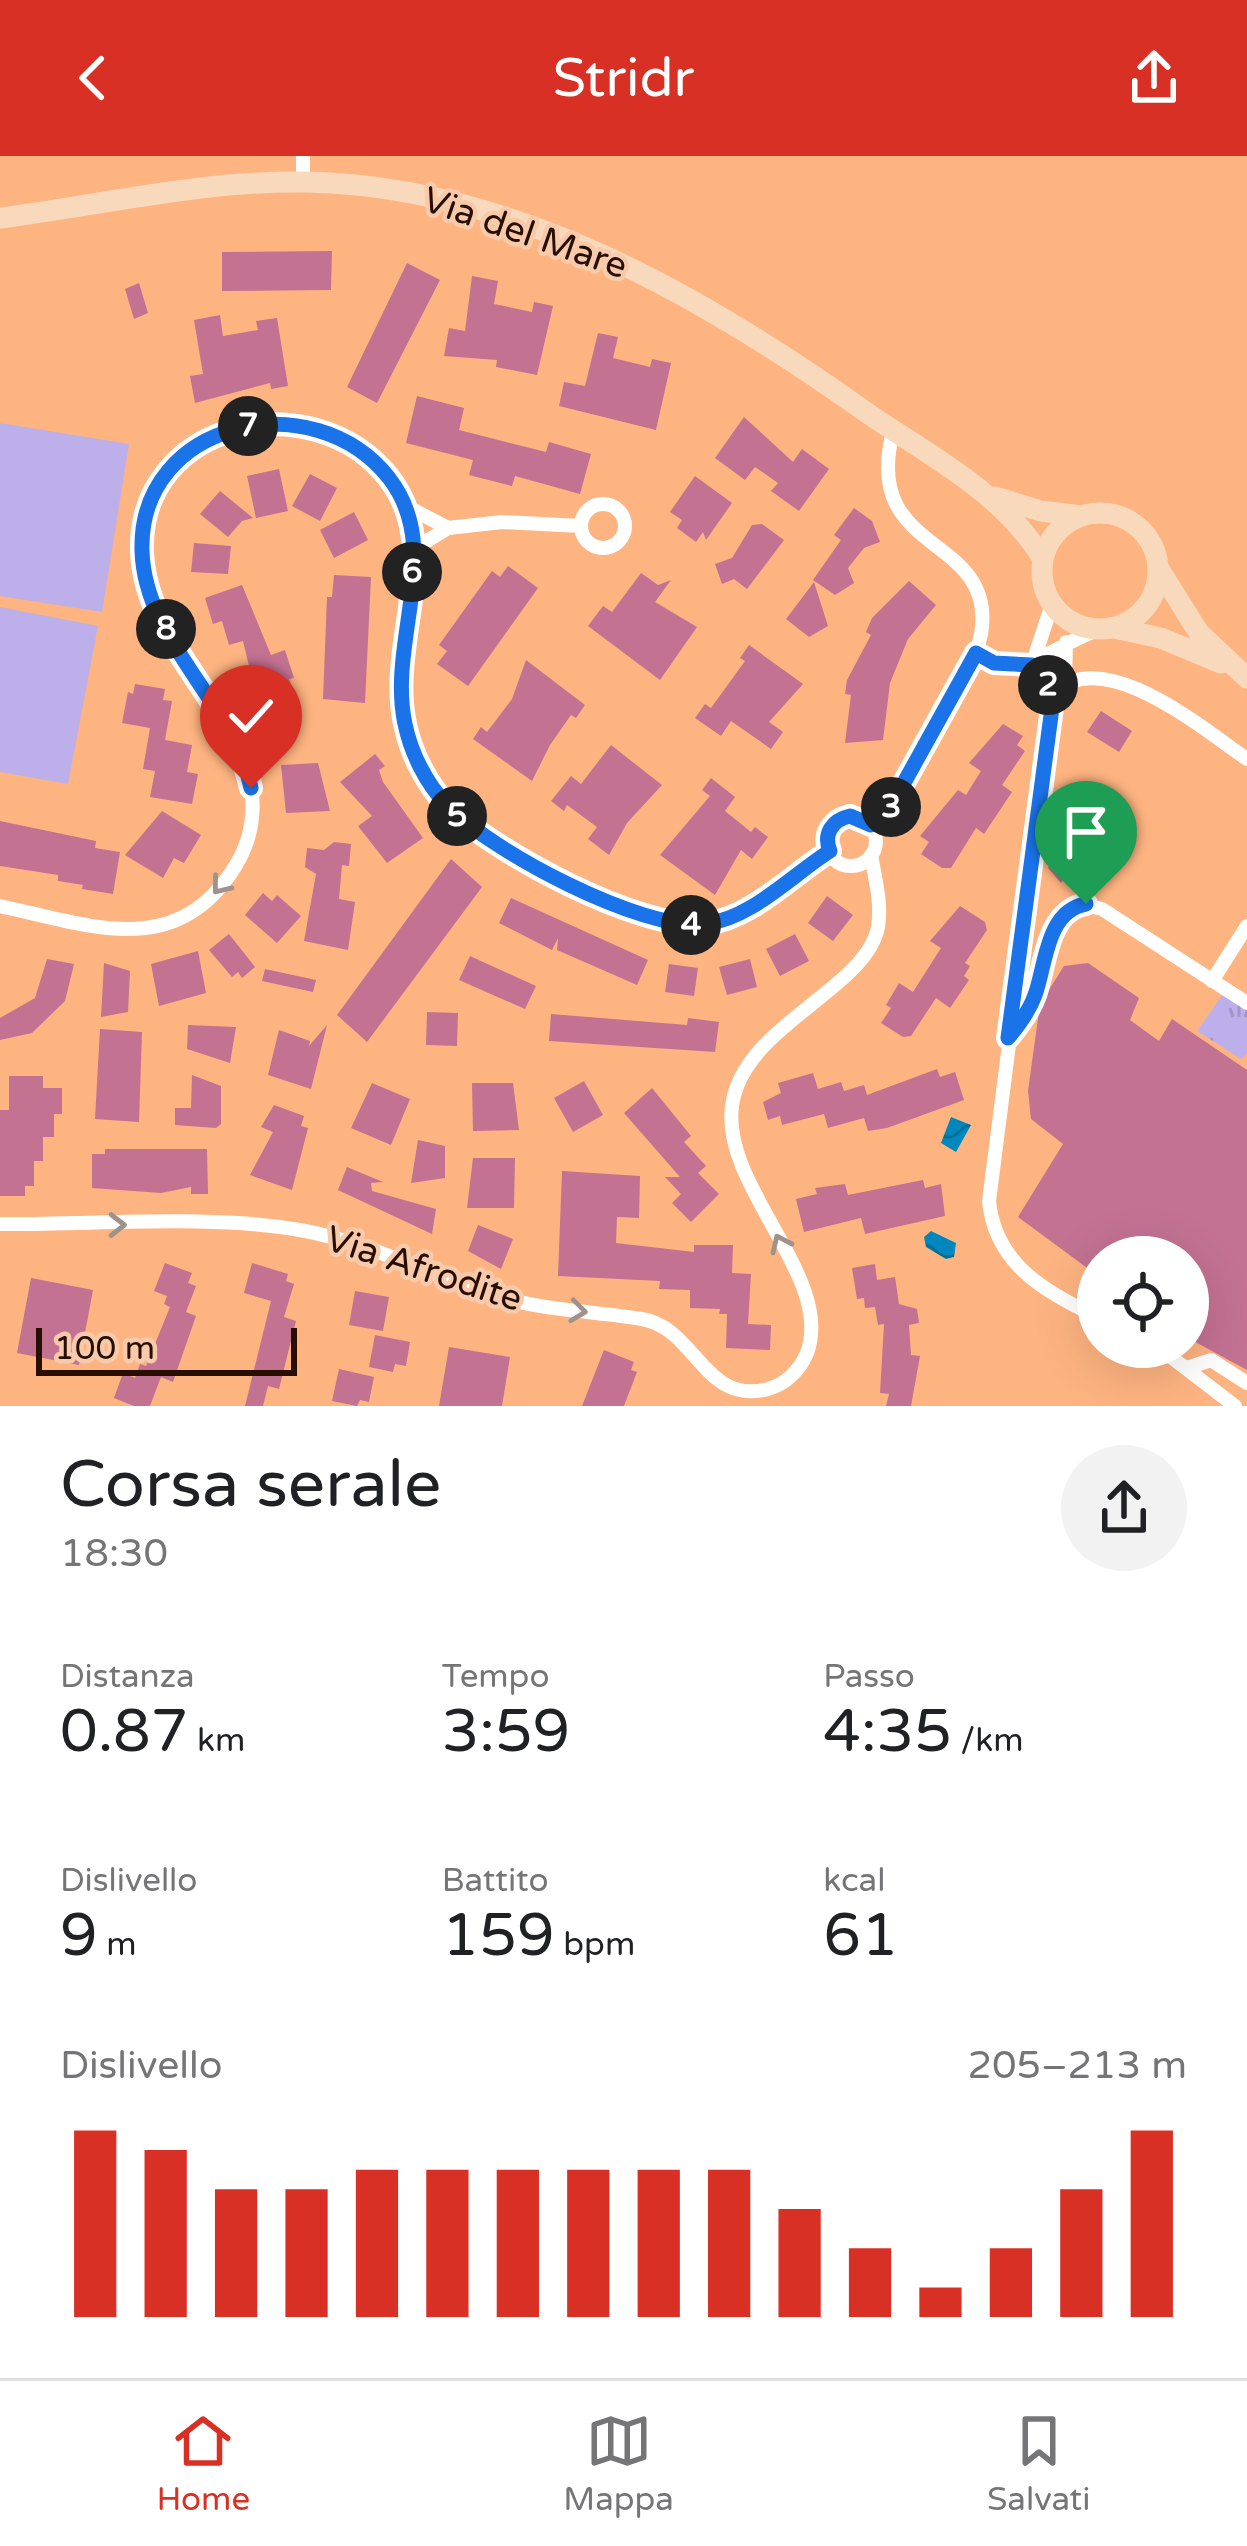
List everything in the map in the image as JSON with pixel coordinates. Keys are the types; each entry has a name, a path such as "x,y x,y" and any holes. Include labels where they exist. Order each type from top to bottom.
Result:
{"main road":[{"name":"Via del Mare","path":"0,218 303,182 384,188 437,200 605,255 739,329 988,494 1041,512 1082,516"},
{"name":"Via del Mare","path":"988,494 1043,559"},
{"path":"1118,515 1133,523 1155,551 1158,568 1199,633 1240,673 1161,638 1064,617 1052,604 1043,559 1057,532 1082,516 1118,515"},
{"path":"1106,629 1147,606 1158,568"}],"street":[{"path":"303,156 303,182"},
{"path":"0,906 106,929 152,929 206,903 247,846 254,803 242,754 162,622 145,574 147,516 185,457 235,429 305,424 344,438 365,454 405,506 417,547 404,632 403,716 424,773 462,820 593,892 683,924 733,916 830,851"},
{"path":"873,830 850,816 836,822 828,835 830,851 851,866 872,855 873,830 890,808 976,653 982,621 975,586 952,558 906,521 890,494 886,464 893,432"},
{"path":"405,506 448,528"},
{"path":"417,547 448,528 502,522 581,526"},
{"path":"1032,665 1052,604"},
{"path":"976,653 994,663 1032,665 1066,642 1106,629"},
{"path":"1066,642 988,1190 992,1221 1005,1250 1025,1275 1077,1305"},
{"path":"1032,665 1059,688 1112,680 1139,689 1247,759"},
{"name":"Via Afrodite","path":"0,1224 304,1230 516,1301 654,1322 673,1332 721,1384 749,1391 780,1384 806,1354 811,1318 739,1156 733,1099 759,1051 870,946 879,911 872,855"},
{"path":"1008,1038 1034,999 1052,937 1069,911 1081,904 1102,909 1247,1003"},
{"path":"1211,981 1247,926"},
{"path":"1209,1362 1215,1361 1247,1383"},
{"path":"1191,1368 1234,1406"}],"green space":[{"path":"0,423 129,444 102,612 0,596"},
{"path":"0,607 98,626 68,784 0,772"},
{"path":"1223,994 1247,1010 1247,1053 1241,1059 1197,1031"}],"water":[{"path":"951,1117 971,1125 956,1152 941,1143"},
{"path":"931,1231 956,1243 954,1257 946,1259 926,1247 924,1237"}],"building":[{"path":"332,251 331,290 222,291 222,252"},
{"path":"407,263 440,280 377,403 347,387"},
{"path":"472,276 498,281 494,304 532,312 534,302 553,306 537,375 496,367 497,360 444,356 449,328 465,331"},
{"path":"139,283 148,313 134,319 125,289"},
{"path":"220,315 223,336 258,330 256,321 277,318 288,386 271,389 270,383 195,403 190,376 203,374 194,320"},
{"path":"598,333 618,337 613,358 650,367 652,359 671,363 656,430 559,406 564,382 585,386"},
{"path":"417,396 464,408 459,430 546,452 549,442 591,454 580,494 515,476 512,486 469,475 473,460 406,443"},
{"path":"744,417 793,462 802,449 829,469 799,511 771,491 778,483 755,467 745,480 715,458"},
{"path":"279,469 288,511 256,518 247,476"},
{"path":"310,474 337,488 320,521 292,506"},
{"path":"695,476 732,503 706,540 703,532 696,542 677,528 682,520 670,512"},
{"path":"220,491 253,518 242,521 228,537 200,514"},
{"path":"854,508 872,521 880,542 864,548 848,568 854,583 835,595 813,580 841,540 834,535"},
{"path":"354,512 368,540 334,558 320,530"},
{"path":"762,524 784,540 747,589 734,579 722,584 715,564 732,558 752,525"},
{"path":"194,543 231,546 228,574 191,572"},
{"path":"508,566 538,588 468,686 437,664 447,651 439,645 492,571 500,577"},
{"path":"641,573 658,585 671,580 655,602 697,627 660,680 588,626 603,606 612,612"},
{"path":"334,575 371,577 365,703 323,699 327,597 332,597"},
{"path":"909,581 936,605 908,639 890,683 883,740 845,743 851,695 845,694 847,680 871,635 866,632 872,618"},
{"path":"814,582 828,626 809,637 786,619"},
{"path":"242,585 271,655 285,650 294,678 289,679 297,701 260,713 243,641 229,645 222,621 213,624 205,598"},
{"path":"749,645 803,684 769,722 783,732 771,749 731,721 721,736 695,718 705,704 711,708 745,661 740,658"},
{"path":"526,660 585,705 576,718 571,715 550,745 532,781 473,739 481,727 487,732 512,699"},
{"path":"135,684 165,689 163,700 172,701 165,740 192,745 187,772 198,774 192,804 150,797 155,771 143,769 150,728 122,723 128,692 133,694"},
{"path":"1101,711 1132,731 1119,752 1087,732"},
{"path":"1003,724 1023,736 1017,745 1025,751 1002,785 1012,792 984,834 976,828 951,868 942,868 921,854 929,842 920,836 958,790 966,795 981,771 969,763"},
{"path":"611,745 662,785 627,823 609,855 588,839 597,827 567,805 564,811 551,801 571,776 581,784"},
{"path":"375,754 385,766 379,770 383,782 423,838 387,863 358,826 372,816 340,782"},
{"path":"318,763 330,811 286,813 281,765"},
{"path":"711,778 735,797 725,811 751,832 755,827 768,837 752,859 741,850 715,895 660,855 710,796 702,790"},
{"path":"162,811 201,835 184,863 174,858 163,878 125,855"},
{"path":"0,821 96,841 95,848 120,852 113,894 58,881 58,875 0,866"},
{"path":"1065,825 1078,834 1064,855 1051,846"},
{"path":"334,842 351,844 349,866 342,865 339,899 355,902 348,950 304,941 316,874 305,867 307,848 324,850"},
{"path":"1058,854 1074,865 1061,883 1048,868"},
{"path":"451,859 482,887 367,1042 337,1015"},
{"path":"263,893 272,901 277,895 301,916 277,943 245,915"},
{"path":"827,896 853,915 833,941 808,923"},
{"path":"511,898 648,960 637,985 557,950 558,938 552,950 499,923"},
{"path":"960,906 985,922 987,930 965,963 970,966 964,976 969,980 950,1008 936,998 911,1036 903,1037 881,1023 891,1008 886,1005 899,983 913,992 941,948 930,941"},
{"path":"229,934 255,967 242,978 238,972 232,977 209,950"},
{"path":"795,934 809,961 780,976 766,949"},
{"path":"198,951 206,993 159,1006 151,964"},
{"path":"470,956 536,986 525,1009 459,980"},
{"path":"47,959 74,964 65,1001 32,1033 0,1040 0,1018 35,998"},
{"path":"750,959 757,987 727,995 719,967"},
{"path":"104,963 130,971 128,1012 101,1017"},
{"path":"1088,963 1139,998 1130,1020 1159,1041 1172,1019 1247,1070 1247,1370 1209,1349 1209,1236 1077,1236 1077,1261 1018,1217 1063,1144 1031,1119 1028,1091 1040,1004 1064,966"},
{"path":"669,964 698,968 694,996 665,992"},
{"path":"265,969 316,980 313,992 262,981"},
{"path":"427,1012 458,1013 457,1046 426,1045"},
{"path":"551,1014 687,1025 688,1018 719,1022 715,1052 549,1041"},
{"path":"188,1025 236,1027 230,1063 187,1049"},
{"path":"327,1025 311,1089 268,1075 279,1030 310,1041 309,1046"},
{"path":"100,1029 142,1032 139,1122 95,1119"},
{"path":"937,1069 940,1077 955,1072 964,1100 887,1128 868,1131 864,1118 828,1128 824,1114 782,1125 780,1116 768,1120 763,1102 781,1093 778,1083 813,1073 818,1089 841,1082 844,1091 864,1085 867,1095"},
{"path":"192,1075 221,1086 221,1124 216,1128 175,1125 175,1108 191,1108"},
{"path":"9,1076 43,1076 43,1088 62,1088 62,1114 54,1114 54,1137 43,1137 43,1161 34,1161 34,1186 25,1186 25,1196 0,1196 0,1110 9,1110"},
{"path":"584,1081 603,1115 573,1132 554,1098"},
{"path":"372,1083 410,1099 391,1145 351,1128"},
{"path":"472,1083 513,1083 519,1130 473,1131"},
{"path":"652,1088 691,1136 684,1142 706,1166 698,1173 719,1194 691,1222 672,1203 681,1194 665,1177 680,1177 624,1113"},
{"path":"274,1105 304,1116 301,1126 308,1128 292,1190 250,1175 273,1132 261,1127"},
{"path":"418,1140 445,1146 445,1178 411,1183"},
{"path":"105,1149 207,1149 208,1194 191,1194 191,1187 161,1193 92,1188 92,1154 105,1154"},
{"path":"473,1158 515,1158 514,1208 467,1208"},
{"path":"347,1167 383,1182 371,1183 372,1191 436,1209 432,1234 338,1190"},
{"path":"562,1171 640,1176 639,1218 617,1217 616,1243 694,1252 694,1245 733,1245 732,1273 751,1274 748,1324 771,1325 770,1350 726,1348 727,1314 719,1314 720,1309 690,1308 690,1290 659,1289 660,1281 558,1276"},
{"path":"923,1180 925,1188 941,1184 945,1216 865,1234 861,1218 804,1232 796,1199 817,1194 815,1188 845,1184 848,1195"},
{"path":"478,1225 513,1239 501,1269 468,1251"},
{"path":"165,1263 192,1273 188,1283 196,1286 186,1312 196,1316 173,1382 161,1377 150,1406 134,1406 114,1398 123,1373 135,1378 140,1364 146,1366 170,1307 164,1304 167,1296 154,1291"},
{"path":"252,1263 288,1274 286,1281 294,1284 284,1317 296,1321 279,1389 268,1386 263,1406 245,1406 271,1301 244,1293"},
{"path":"875,1264 877,1280 895,1277 899,1304 917,1309 919,1323 909,1325 911,1355 920,1356 911,1406 886,1406 889,1394 880,1393 884,1324 878,1325 875,1307 865,1308 864,1298 857,1299 852,1268"},
{"path":"31,1278 93,1290 79,1365 17,1353"},
{"path":"355,1291 389,1297 383,1331 349,1325"},
{"path":"375,1335 410,1342 406,1366 395,1364 393,1372 369,1367"},
{"path":"449,1347 510,1357 502,1406 439,1406"},
{"path":"604,1350 634,1362 631,1370 637,1372 624,1406 582,1406"},
{"path":"339,1369 374,1377 369,1402 360,1400 357,1406 332,1401"}],"route":[{"path":"251,788 242,754 226,722 157,613 145,574 142,538 156,495 195,450 235,429 296,423 335,434 359,449 386,475 408,513 417,547 403,655 406,728 436,794 485,836 555,874 652,917 698,925 728,919 830,851 828,835 836,822 850,816 871,825 890,808 976,653 994,663 1032,665 1054,693 1008,1038 1034,999 1048,943 1073,908 1086,904"}]}
